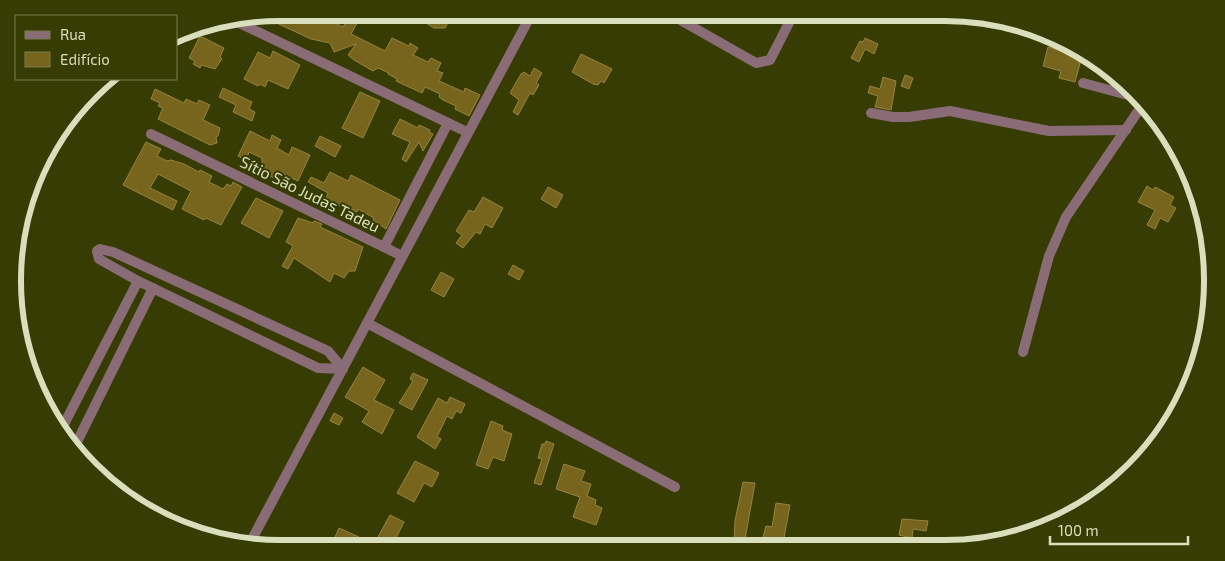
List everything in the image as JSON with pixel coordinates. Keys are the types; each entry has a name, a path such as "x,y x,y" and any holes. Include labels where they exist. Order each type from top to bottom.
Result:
{"street":[{"path":"253,538 344,369 524,21"},
{"path":"684,21 756,63 770,60 790,21"},
{"path":"241,24 467,132"},
{"path":"1083,83 1125,94"},
{"path":"1023,352 1049,256 1066,217 1139,110"},
{"path":"871,113 893,117 909,117 950,111 1049,131 1126,130"},
{"name":"Sítio São Judas Tadeu","path":"151,134 384,247 448,123"},
{"path":"384,247 402,256"},
{"path":"106,249 328,351 344,369 318,368 138,281 99,259 97,251 106,249"},
{"path":"64,424 138,281"},
{"path":"77,441 153,288"},
{"path":"367,323 675,488"}],"building":[{"path":"273,21 331,21 343,27 346,21 353,21 357,23 351,34 385,51 392,38 409,46 410,43 418,48 413,55 428,62 431,58 441,63 437,71 443,73 439,81 464,92 465,88 480,95 469,116 455,109 456,106 439,97 440,94 425,87 422,93 396,81 397,79 389,73 378,68 373,71 354,60 348,55 356,44 334,52 330,43 311,39"},
{"path":"427,21 449,21 445,28 434,28 426,23"},
{"path":"200,36 224,48 220,57 222,59 215,69 201,65 200,68 193,64 195,61 189,58"},
{"path":"865,38 878,44 874,54 865,49 859,62 851,58 860,41 863,42"},
{"path":"1048,47 1060,50 1081,60 1075,82 1059,78 1061,71 1043,66"},
{"path":"273,51 300,65 288,89 268,80 265,87 260,84 258,86 244,79 258,52 270,58"},
{"path":"581,54 612,69 604,83 601,81 598,85 593,84 572,72"},
{"path":"534,68 542,73 536,83 539,85 533,95 530,93 518,115 513,112 519,100 510,93 521,74 524,72 530,76"},
{"path":"905,75 913,78 909,89 901,86"},
{"path":"883,77 896,81 891,110 875,107 878,96 868,93 870,86 880,89"},
{"path":"223,88 252,102 249,109 255,112 252,121 233,112 236,105 219,97"},
{"path":"155,89 184,103 186,99 197,104 199,100 210,105 203,120 220,128 216,137 217,143 210,145 158,119 163,108 158,106 160,103 151,99"},
{"path":"360,92 380,101 363,138 342,128"},
{"path":"400,119 418,128 419,125 430,130 429,132 433,134 423,151 419,142 406,162 402,159 410,142 392,134"},
{"path":"250,131 270,141 272,135 281,140 277,148 289,155 292,147 310,155 298,181 277,171 274,178 265,173 267,169 262,167 262,158 249,152 246,160 238,156"},
{"path":"320,136 341,146 335,157 315,146"},
{"path":"146,142 161,149 157,156 167,161 171,160 184,164 212,176 209,182 223,189 227,184 231,186 233,182 242,187 221,225 206,218 204,220 182,209 191,191 158,174 150,188 177,201 173,210 123,185"},
{"path":"330,172 348,181 351,175 400,200 386,229 373,220 374,218 358,209 357,212 349,210 330,201 326,198 328,193 308,182 311,177 324,183"},
{"path":"1147,186 1153,190 1155,187 1174,197 1170,205 1176,208 1168,222 1160,218 1155,229 1147,225 1155,210 1138,202"},
{"path":"548,187 563,195 556,208 541,199"},
{"path":"483,197 503,208 492,228 485,224 480,234 476,232 463,248 456,243 462,235 456,231 469,210 474,212"},
{"path":"256,198 283,211 269,238 241,223"},
{"path":"298,218 322,224 320,227 363,247 355,271 349,271 344,278 334,273 330,282 294,258 288,269 282,266 293,246 286,242"},
{"path":"513,265 524,271 519,280 508,274"},
{"path":"441,272 454,279 444,297 431,290"},
{"path":"363,367 385,380 374,400 394,410 382,434 362,422 369,411 345,397"},
{"path":"413,373 428,380 412,410 399,403 413,381 410,379"},
{"path":"450,397 465,404 461,413 456,411 452,419 447,416 437,437 441,439 435,449 417,437 438,398 447,403"},
{"path":"334,413 343,418 339,425 330,421"},
{"path":"491,421 503,426 502,430 512,434 504,461 493,457 488,469 476,465"},
{"path":"546,441 554,444 541,485 534,483 542,459 538,458 542,444 545,444"},
{"path":"415,461 439,473 432,487 424,483 414,502 397,493"},
{"path":"564,464 585,471 581,481 591,484 587,496 596,500 595,505 602,508 596,525 573,517 580,497 556,489"},
{"path":"743,482 755,483 745,540 734,540 735,521"},
{"path":"776,503 790,505 784,538 786,540 762,540 766,526 772,527"},
{"path":"390,515 404,522 395,540 376,540"},
{"path":"902,519 928,521 926,531 913,529 912,538 899,535"},
{"path":"339,528 359,537 358,540 334,540"}]}
